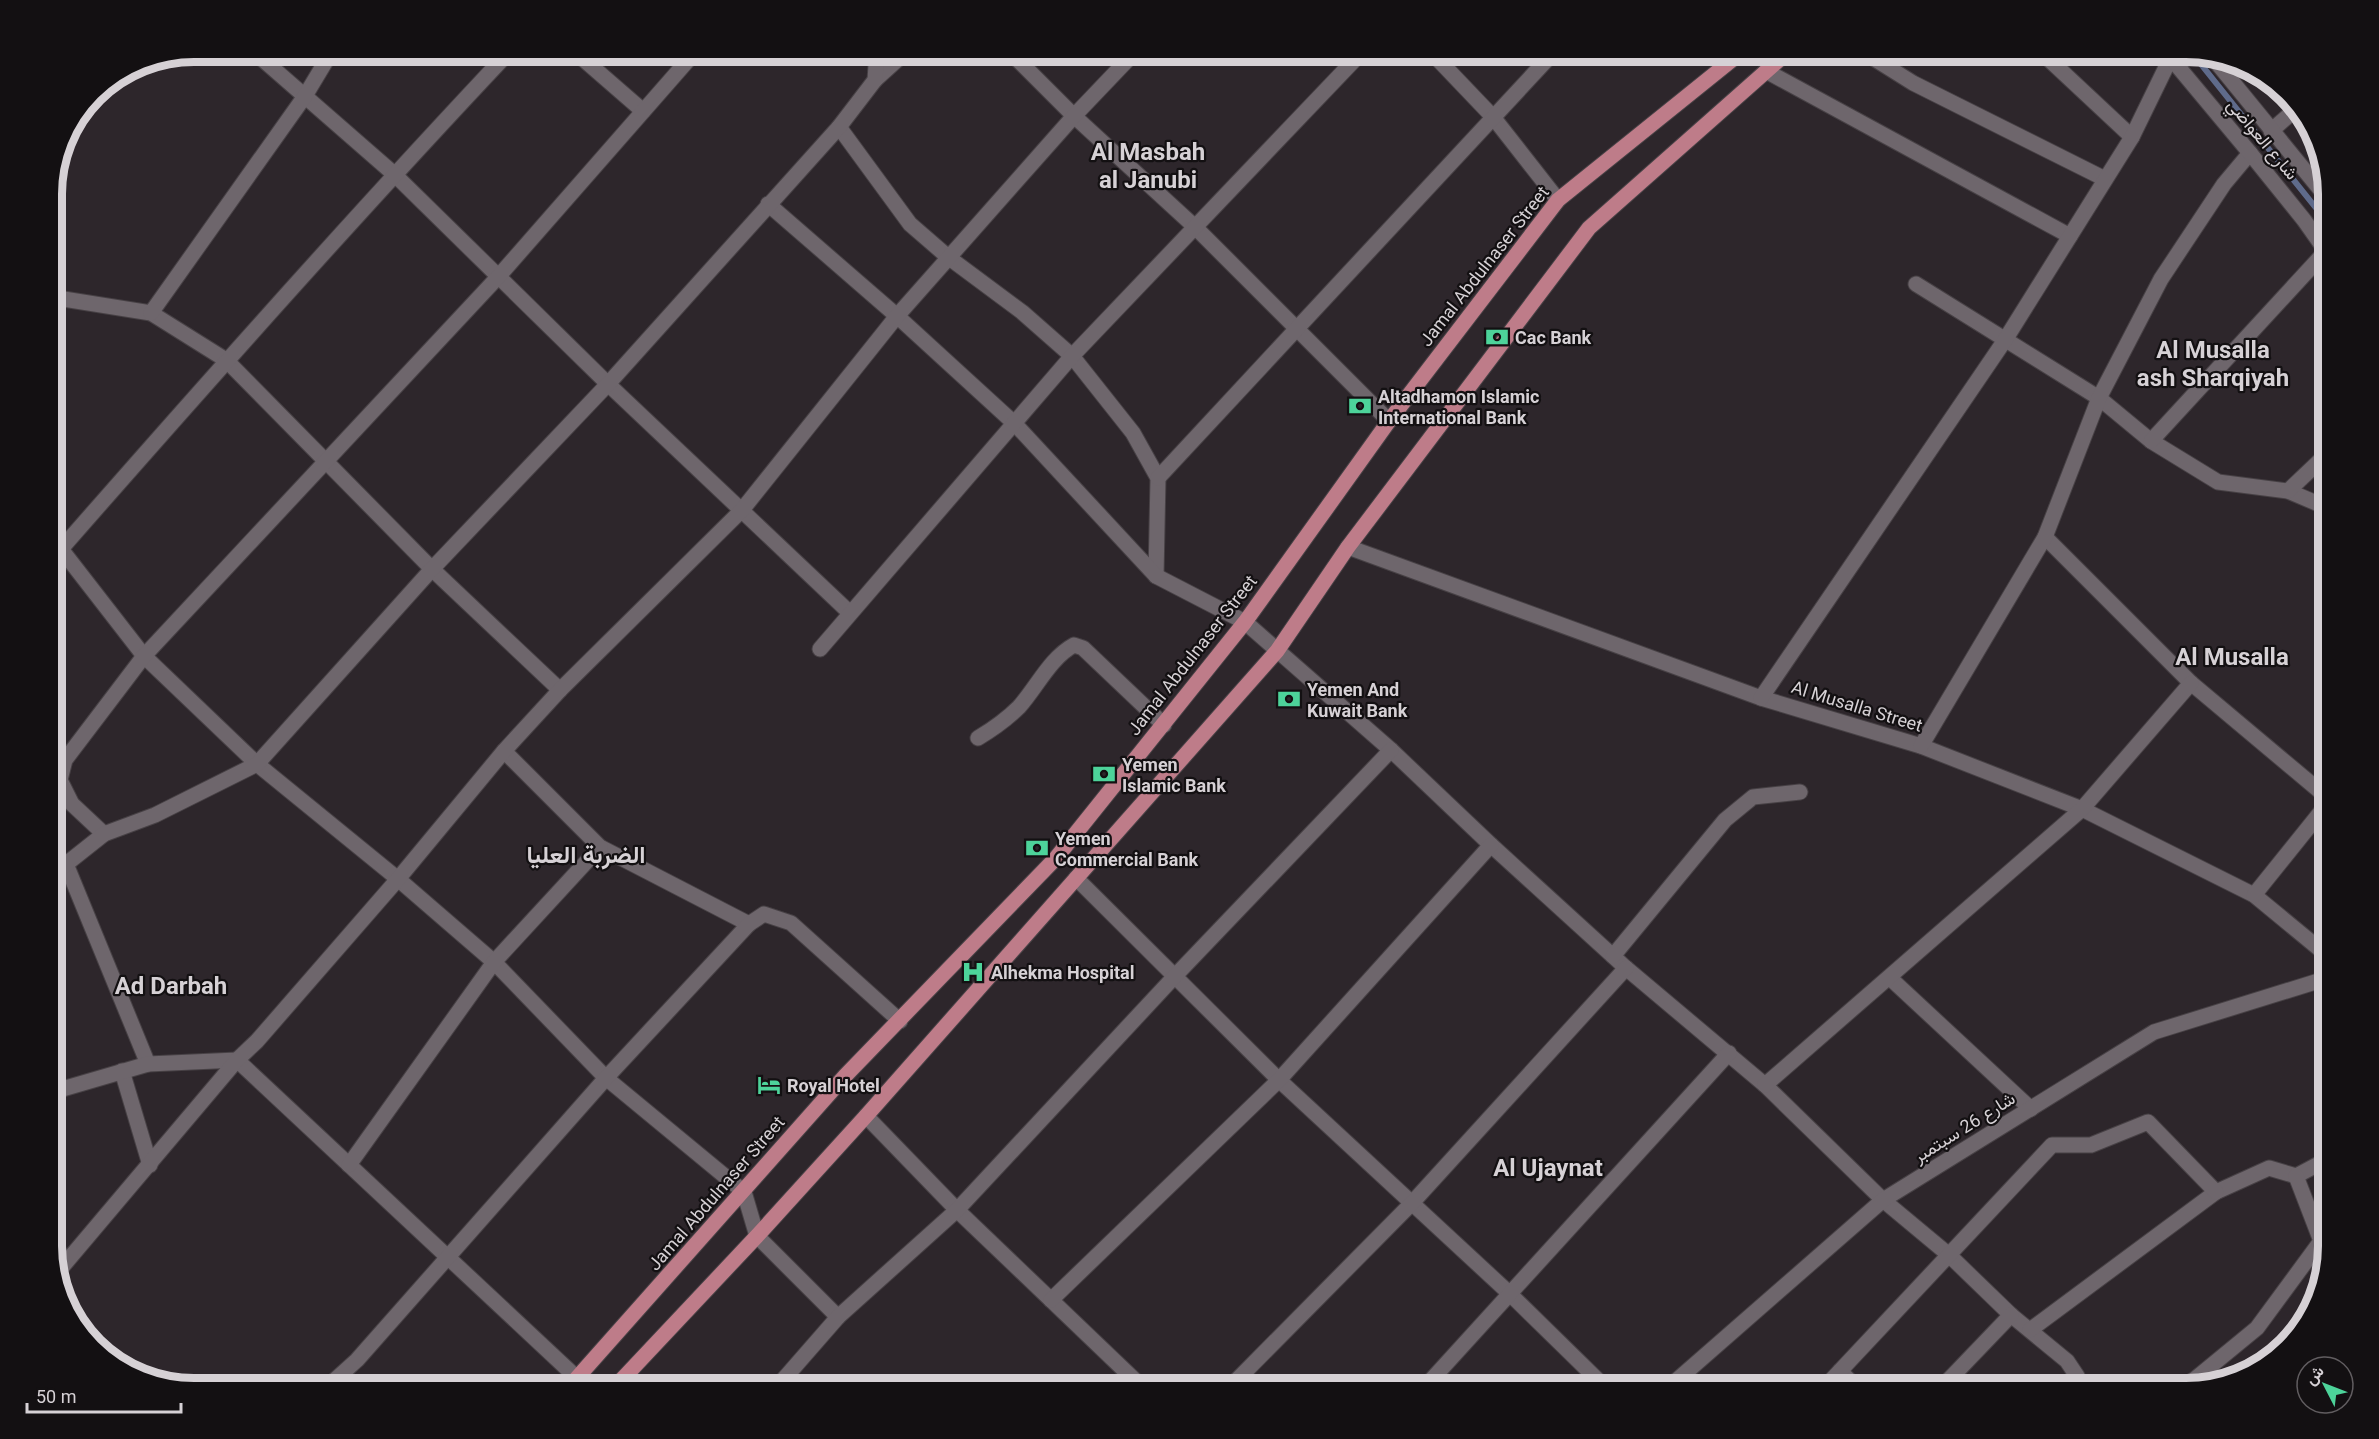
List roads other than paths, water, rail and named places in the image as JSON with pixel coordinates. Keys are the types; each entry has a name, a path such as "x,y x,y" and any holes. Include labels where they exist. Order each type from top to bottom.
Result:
{"main road":[{"name":"Jamal Abdulnaser Street","path":"576,1378 845,1076 1056,858 1245,622 1389,421 1558,200 1729,62"},
{"path":"623,1378 866,1116 1277,651 1348,548 1589,228 1776,62"}],"street":[{"path":"266,62 394,174 608,384 850,614"},
{"path":"151,313 305,96 325,62"},
{"path":"62,538 394,174 500,62"},
{"path":"587,62 644,111"},
{"path":"62,772 65,760 144,656 498,277 686,62"},
{"path":"874,80 876,62"},
{"path":"62,867 104,834 155,815 257,764 432,569 608,384 839,127 874,80 894,62"},
{"path":"1020,62 1074,116 1195,227 1389,421"},
{"path":"63,1266 237,1060 257,1041 398,879 504,751 560,690 742,510 897,316 1074,116 1126,62"},
{"path":"820,649 1072,356 1352,62"},
{"path":"1440,62 1493,117 1558,200"},
{"path":"1158,478 1545,62"},
{"path":"1880,62 1913,83 2105,179"},
{"path":"2052,62 2132,137"},
{"path":"1761,698 2005,340 2132,137 2167,62"},
{"name":"شارع العواضي","path":"2177,62 2189,82 2250,153 2317,238"},
{"name":"شارع العواضي","path":"2218,66 2317,186"},
{"path":"1766,71 2070,236"},
{"path":"2271,131 2291,114"},
{"path":"839,127 910,224 948,257 1022,312 1072,356 1133,433 1158,478 1156,576"},
{"path":"1921,746 2045,537 2099,398 2161,279 2224,184 2250,153"},
{"path":"768,204 897,316 1014,424 1156,576 1245,622 1391,750 1626,968 1765,1085 1883,1200 1949,1255 2011,1315 2067,1361 2076,1378"},
{"path":"2151,441 2317,263"},
{"path":"1916,284 2099,398 2151,441 2218,482 2288,491 2317,503"},
{"path":"62,300 151,313 226,360 432,569 560,690"},
{"path":"2288,491 2317,463"},
{"path":"2045,537 2191,683 2318,789"},
{"name":"Al Musalla Street","path":"1348,548 1761,698 1921,746 2082,809 2254,895 2318,948"},
{"path":"62,553 144,656 257,764 398,879 494,962 606,1078 744,1191 757,1236 838,1317"},
{"path":"978,738 998,726 1019,707 1063,651 1074,645 1083,648 1164,725"},
{"path":"1765,1085 2082,809 2191,683"},
{"path":"785,1378 838,1317 957,1210 1175,976 1391,750"},
{"path":"504,751 600,846 749,924"},
{"path":"62,784 72,804 104,834"},
{"path":"1613,956 1725,820 1753,797 1800,792"},
{"path":"2254,895 2318,816"},
{"path":"1051,1300 1279,1080 1491,845"},
{"path":"349,1165 494,962 600,846"},
{"path":"66,864 148,1064"},
{"path":"1076,878 1279,1080 1509,1293 1596,1378"},
{"path":"337,1378 357,1360 449,1258 606,1078 749,924 764,914 791,923 900,1021"},
{"path":"1239,1378 1412,1203 1626,968"},
{"path":"1890,978 2031,1109"},
{"name":"شارع 26 سبتمبر","path":"1689,1378 1883,1200 2154,1032 2318,981"},
{"path":"1433,1378 1729,1053"},
{"path":"62,1089 148,1064 237,1060 449,1258 567,1378"},
{"path":"122,1071 150,1165"},
{"path":"866,1116 957,1210 1133,1378"},
{"path":"1833,1378 2052,1145 2091,1145 2148,1122 2216,1192"},
{"path":"2030,1330 2216,1192 2269,1168 2296,1176 2318,1164"},
{"path":"2296,1176 2318,1233"},
{"path":"2200,1376 2257,1328 2318,1245"},
{"path":"1951,1378 2011,1315"},
{"path":"1840,1371 1847,1378"}],"waterway":[{"path":"2200,63 2317,209"}],"place":[{"name":"Cac Bank","path":"1497,337"},
{"name":"Altadhamon Islamic International Bank","path":"1360,406"},
{"name":"Yemen And Kuwait Bank","path":"1289,699"},
{"name":"Yemen Islamic Bank","path":"1104,774"},
{"name":"Yemen Commercial Bank","path":"1037,848"},
{"name":"Alhekma Hospital","path":"973,972"},
{"name":"Royal Hotel","path":"769,1085"}],"district":[{"name":"Al Masbah al Janubi","path":"1148,166"},
{"name":"Al Musalla ash Sharqiyah","path":"2213,364"},
{"name":"Al Musalla","path":"2232,657"},
{"name":"الضربة العليا","path":"586,855"},
{"name":"Ad Darbah","path":"171,986"},
{"name":"Al Ujaynat","path":"1548,1168"}]}
